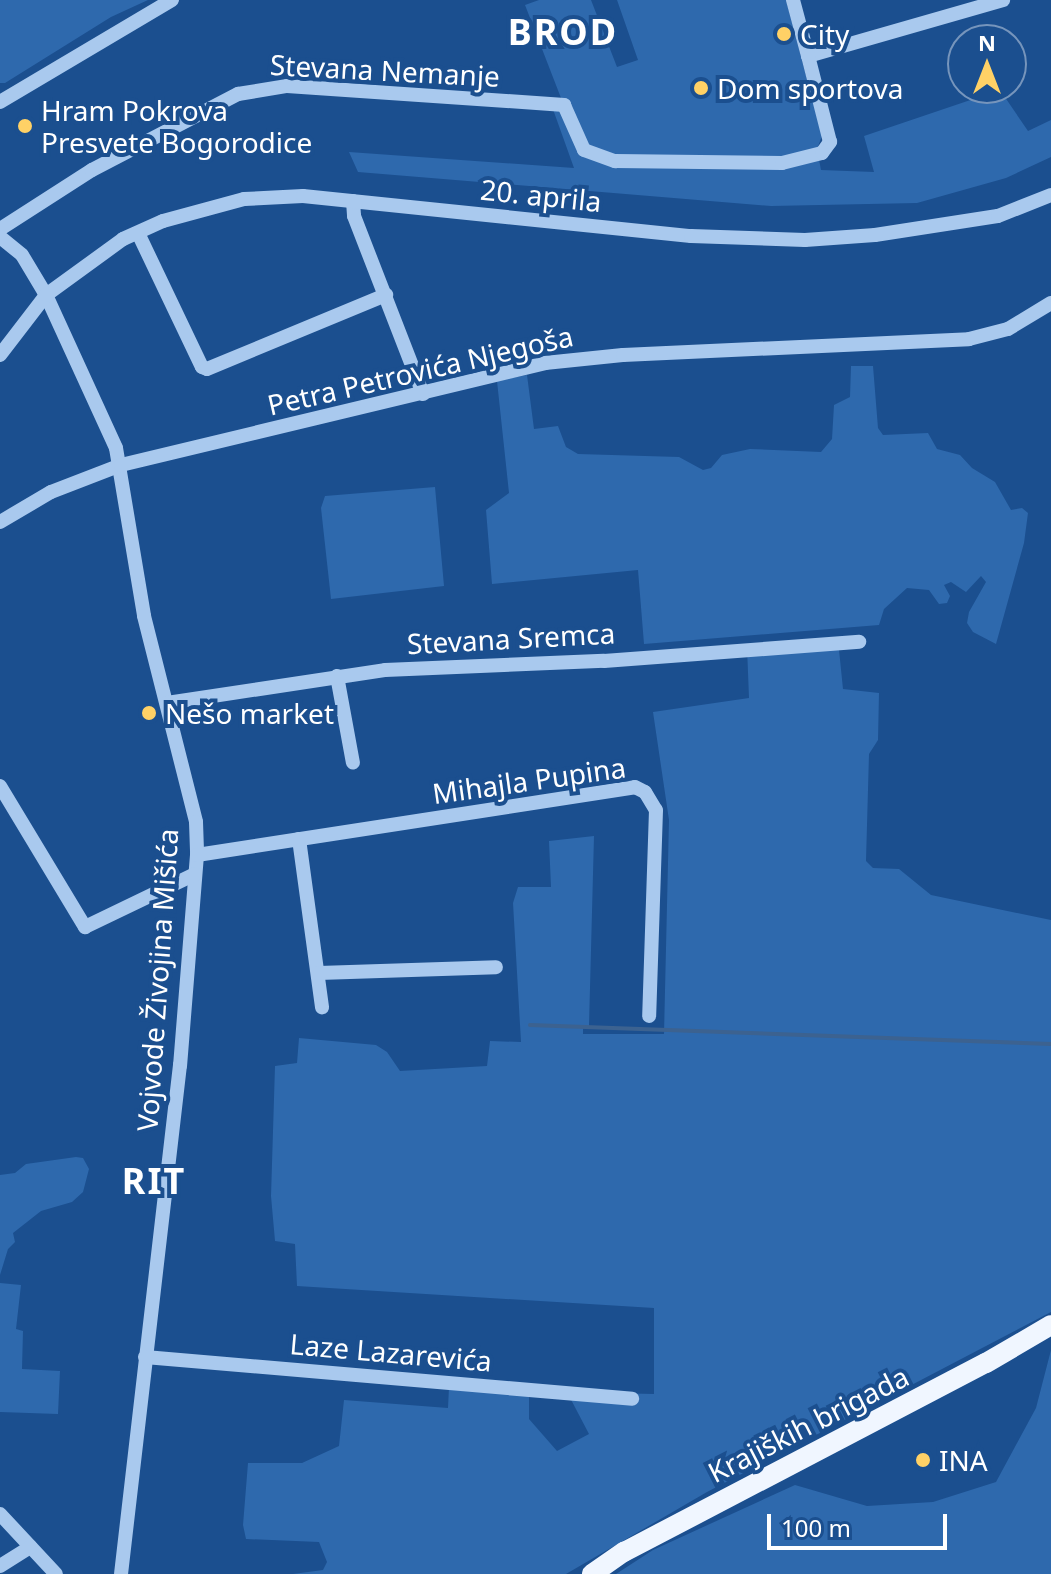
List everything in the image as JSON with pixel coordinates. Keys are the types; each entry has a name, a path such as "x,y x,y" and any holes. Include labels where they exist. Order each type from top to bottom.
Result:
{"main road":[{"name":"Krajiških brigada","path":"592,1574 624,1552 986,1363 1051,1325"}],"street":[{"path":"0,102 172,0"},
{"path":"793,0 808,56 1003,0"},
{"name":"Stevana Nemanje","path":"0,229 92,170 238,94 299,86 564,105 584,150 602,158 632,162 782,163 822,153 830,142 808,56"},
{"name":"20. aprila","path":"0,355 46,295 109,248 163,221 244,199 303,196 691,236 805,240 875,235 998,216 1051,195"},
{"path":"353,201 354,216 423,394"},
{"path":"138,233 202,367 207,369 386,295"},
{"name":"Vojvode Živojina Mišića","path":"0,237 22,255 46,295 98,404 121,465 144,616 189,785 197,855 180,1065 121,1574"},
{"name":"Petra Petrovića Njegoša","path":"0,522 51,492 121,465 545,363 623,355 969,339 1008,329 1051,303"},
{"name":"Stevana Sremca","path":"167,703 337,676 859,642"},
{"path":"337,676 353,763"},
{"path":"0,786 85,927 195,874"},
{"name":"Mihajla Pupina","path":"197,855 635,787 645,792 656,810 649,1016"},
{"path":"299,839 322,1007"},
{"path":"319,973 496,967"},
{"name":"Laze Lazarevića","path":"145,1357 632,1399"},
{"path":"0,1514 56,1574"},
{"path":"0,1566 31,1547"}],"shaded area":[{"path":"0,0 148,0 111,17 5,83 0,83"},
{"path":"539,0 591,0 617,67 638,60 617,0 786,0 822,136 817,149 821,170 874,172 864,136 959,104 1010,104 1028,131 1051,120 1051,157 1006,178 917,203 771,206 358,172 349,152 574,168 550,101 561,98 525,5"},
{"path":"851,366 873,366 878,428 883,435 928,433 937,449 960,455 972,468 995,482 1011,510 1022,508 1028,513 1024,543 996,644 973,632 967,623 969,612 986,582 981,576 966,592 951,582 944,585 950,596 947,603 939,604 929,590 907,588 884,609 879,625 644,644 638,570 492,584 486,510 509,493 497,381 527,375 534,429 558,426 566,447 578,454 679,457 703,470 711,468 722,455 750,449 821,452 832,439 834,405 850,397"},
{"path":"435,487 444,586 331,599 321,508 325,496"},
{"path":"838,640 843,689 879,693 878,740 869,754 866,861 873,868 899,869 931,895 1051,920 1051,1312 707,1492 566,1574 293,1574 323,1570 327,1562 319,1542 246,1539 243,1525 248,1463 302,1463 339,1446 344,1400 448,1408 449,1387 529,1389 529,1419 557,1451 589,1434 567,1392 654,1394 654,1308 297,1286 295,1244 275,1241 271,1196 275,1066 297,1063 299,1038 376,1045 387,1052 400,1071 487,1066 490,1041 521,1042 513,903 518,887 551,887 549,841 594,836 589,1026 583,1026 583,1034 664,1034 669,820 653,712 749,698 747,647"},
{"path":"83,1158 89,1169 83,1192 72,1202 41,1211 13,1233 15,1242 8,1249 0,1275 0,1175 15,1173 26,1164"},
{"path":"0,1283 21,1285 16,1329 23,1331 22,1369 60,1371 58,1414 0,1412"},
{"path":"1051,1350 1051,1574 616,1574 653,1550 795,1485 867,1506 933,1502 996,1482 1036,1408"}],"waterway":[{"path":"530,1025 1051,1044"}],"place":[{"name":"City","path":"784,34"},
{"name":"Dom sportova","path":"701,88"},
{"name":"Hram Pokrova Presvete Bogorodice","path":"25,126"},
{"name":"Nešo market","path":"149,713"},
{"name":"INA","path":"923,1460"}],"district":[{"name":"BROD","path":"563,32"},
{"name":"RIT","path":"154,1181"}]}
